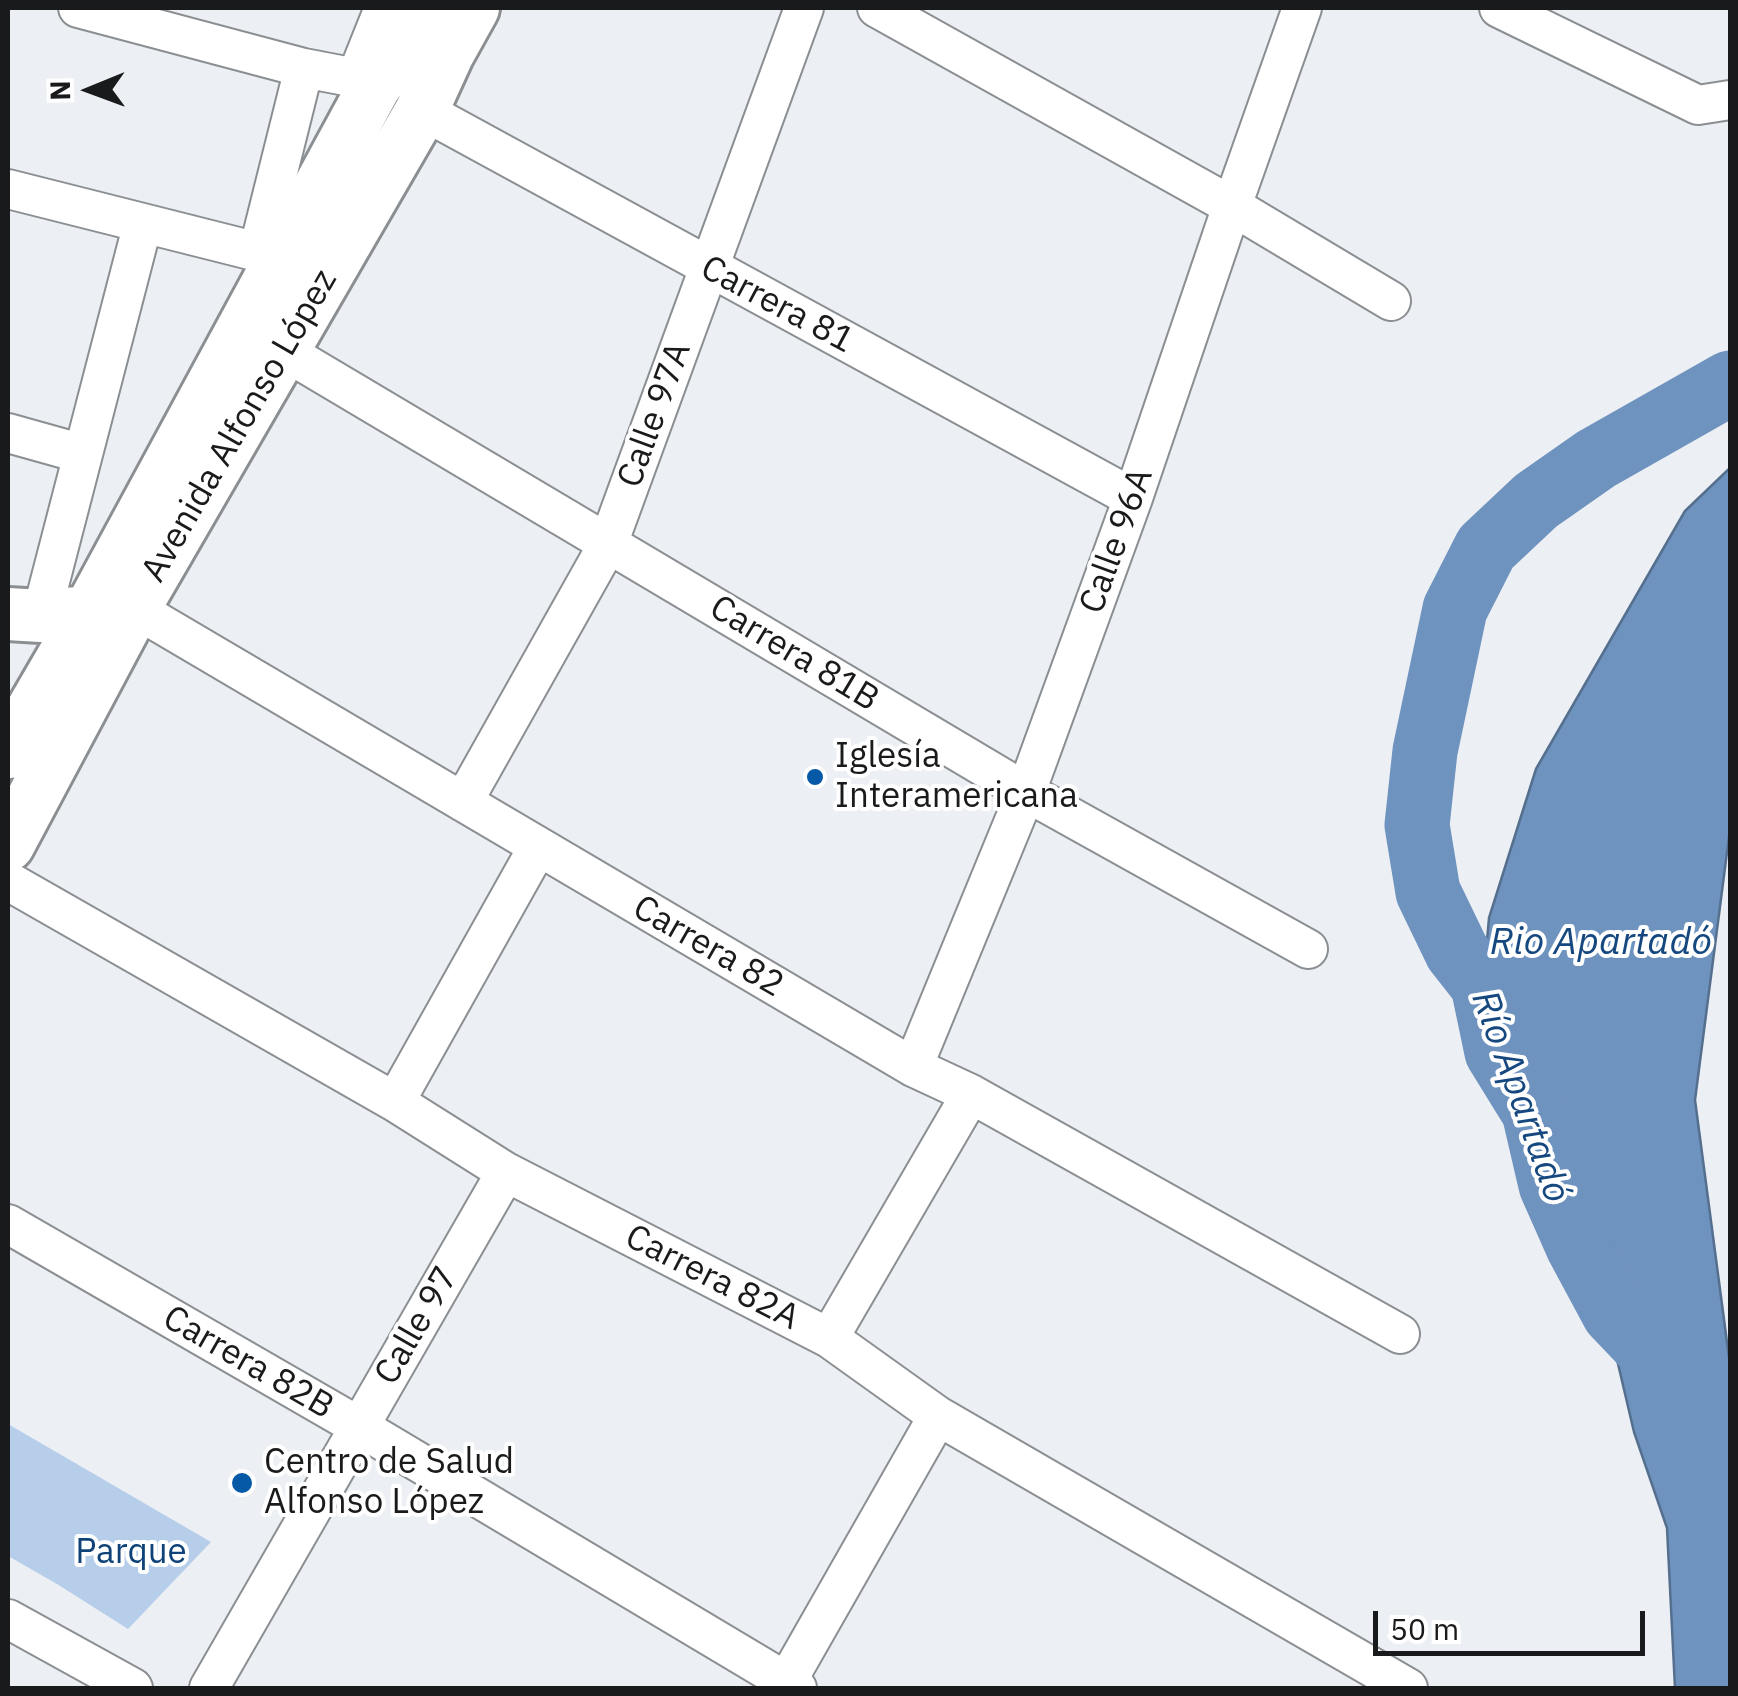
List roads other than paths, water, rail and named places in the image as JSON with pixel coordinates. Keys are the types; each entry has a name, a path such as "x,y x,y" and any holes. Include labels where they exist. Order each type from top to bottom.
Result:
{"street":[{"path":"78,8 210,24 304,68 365,83 384,8"},
{"name":"Avenida Alfonso López","path":"8,752 68,612 365,83 415,30 428,8"},
{"name":"Avenida Alfonso López","path":"8,846 68,612 284,351 422,110 473,8"},
{"name":"Calle 97A","path":"462,802 608,544 804,8"},
{"path":"877,8 1232,206 1390,301"},
{"name":"Calle 96A","path":"913,1067 1026,792 1134,498 1302,8"},
{"path":"1499,8 1714,102"},
{"path":"8,189 269,256 304,68"},
{"name":"Carrera 81","path":"422,110 1134,498"},
{"path":"68,612 83,454 143,223"},
{"name":"Carrera 81B","path":"284,351 1026,792 1308,949"},
{"path":"8,433 83,454"},
{"name":"Carrera 82","path":"68,612 462,802 913,1067 971,1094 1400,1334"},
{"path":"394,1102 538,848"},
{"name":"Carrera 82A","path":"8,881 394,1102 506,1172 828,1338 938,1416 1408,1688"},
{"path":"828,1338 971,1094"},
{"name":"Calle 97","path":"209,1688 506,1172"},
{"name":"Carrera 82B","path":"8,1224 358,1426 789,1687"},
{"path":"789,1687 938,1416"},
{"path":"8,1619 133,1688"}],"water":[{"name":"Rio Apartadó","path":"1730,468 1730,829 1695,1100 1730,1365 1730,1688 1675,1688 1667,1528 1634,1432 1566,1142 1483,985 1489,918 1536,769 1685,511"}],"waterway":[{"name":"Río Apartadó","path":"1654,1355 1614,1313 1578,1246 1551,1185 1534,1112 1497,1052 1483,985 1457,952 1428,892 1417,825 1425,751 1455,609 1486,548 1536,501 1596,459 1730,383"}],"place":[{"name":"Iglesía Interamericana","path":"815,777"},
{"name":"Centro de Salud Alfonso López","path":"242,1483"}],"park label":[{"name":"Parque","path":"131,1553"}]}
